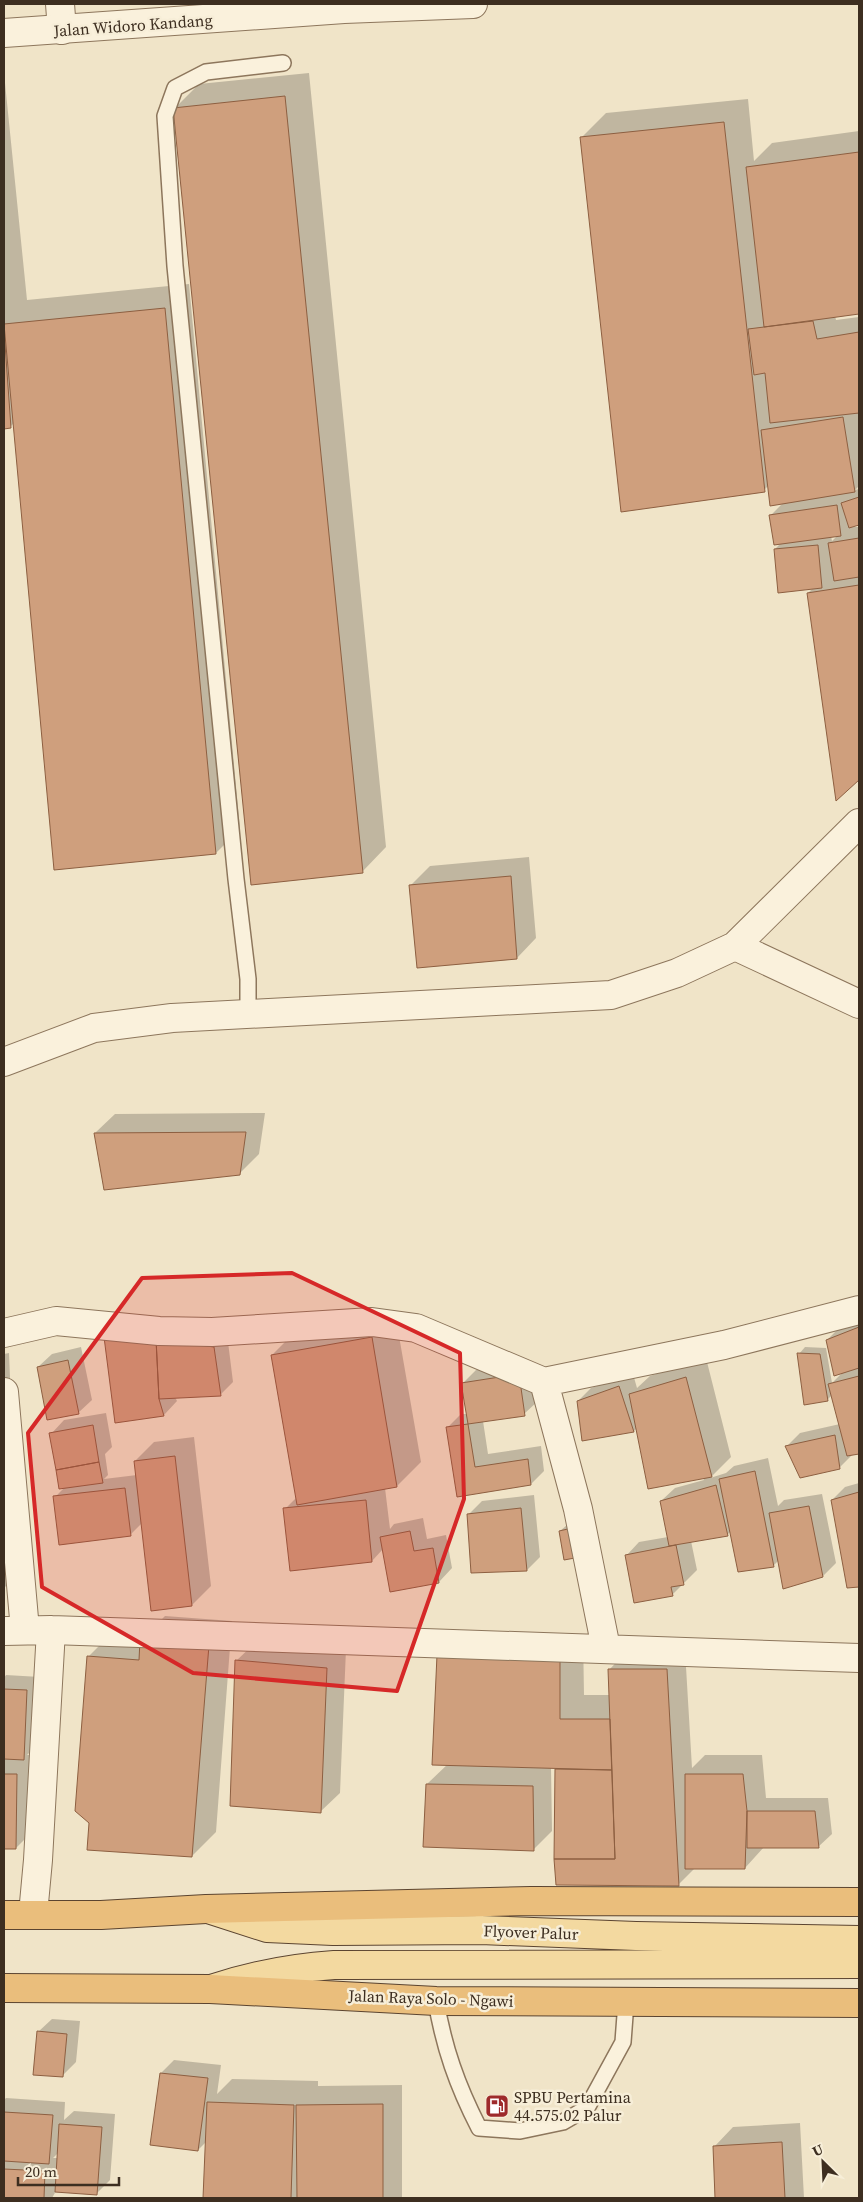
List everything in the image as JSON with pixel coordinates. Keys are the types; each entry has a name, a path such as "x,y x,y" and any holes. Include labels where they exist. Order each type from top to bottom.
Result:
{"highway":[{"path":"4,1916 33,1914 101,1915 206,1909 531,1901 859,1902"},
{"name":"Jalan Raya Solo - Ngawi","path":"4,1988 210,1989 436,2001 859,2002"}],"main road":[{"name":"Flyover Palur","path":"206,1909 267,1928 859,1940"},
{"name":"Flyover Palur","path":"210,1989 252,1976 287,1969 334,1965 859,1964"}],"street":[{"name":"Jalan Widoro Kandang","path":"4,33 61,17 473,4"},
{"path":"4,1062 94,1028 172,1018 611,995 676,973 735,946 859,823"},
{"path":"735,946 859,1004"},
{"path":"4,1333 56,1321 168,1331 212,1332 372,1322 390,1323 416,1328 544,1382 724,1345 859,1310"},
{"path":"544,1382 578,1509 606,1648"},
{"path":"4,1392 27,1630 38,1860 33,1914"},
{"path":"27,1630 859,1658"}],"lane":[{"path":"248,1014 248,979 236,879 175,266 165,116 175,88 206,72 283,64"},
{"path":"436,2001 443,2041 466,2102 479,2128 520,2131 563,2122 587,2108 623,2042 626,2002"}],"highlighted area":[{"path":"292,1273 460,1353 464,1499 397,1691 193,1673 42,1587 28,1433 142,1278"}],"building":[{"path":"285,96 363,873 251,885 173,108"},
{"path":"724,122 765,492 621,512 580,137"},
{"path":"859,152 859,314 764,327 746,167"},
{"path":"165,308 216,854 54,870 4,324"},
{"path":"813,321 817,339 859,332 859,413 770,423 765,373 754,375 748,329"},
{"path":"4,330 11,428 4,429"},
{"path":"843,417 855,492 770,506 761,430"},
{"path":"859,497 859,525 849,528 841,503"},
{"path":"837,505 841,536 774,545 769,515"},
{"path":"859,538 859,577 834,581 828,543"},
{"path":"818,545 822,588 778,593 774,549"},
{"path":"859,585 859,780 836,801 807,593"},
{"path":"511,876 517,959 417,968 409,885"},
{"path":"246,1132 240,1175 104,1190 94,1133"},
{"path":"859,1327 859,1368 834,1376 826,1340"},
{"path":"104,1337 156,1339 159,1399 164,1416 115,1423"},
{"path":"372,1337 397,1487 297,1505 271,1355"},
{"path":"156,1339 214,1347 221,1396 159,1399"},
{"path":"797,1353 820,1354 828,1401 804,1405"},
{"path":"68,1360 79,1414 47,1420 37,1367"},
{"path":"519,1374 525,1416 468,1424 461,1383"},
{"path":"859,1376 859,1454 847,1456 828,1384"},
{"path":"686,1377 712,1477 648,1489 629,1394"},
{"path":"619,1386 634,1432 582,1441 577,1401"},
{"path":"468,1424 475,1467 528,1459 531,1485 457,1497 446,1427"},
{"path":"93,1425 99,1462 56,1470 49,1433"},
{"path":"835,1435 840,1469 800,1478 785,1446"},
{"path":"175,1456 192,1606 151,1611 134,1461"},
{"path":"99,1462 103,1483 59,1489 56,1470"},
{"path":"755,1471 774,1567 738,1572 719,1479"},
{"path":"716,1485 728,1536 669,1546 660,1501"},
{"path":"125,1488 131,1536 59,1545 53,1496"},
{"path":"859,1492 859,1587 847,1588 831,1500"},
{"path":"366,1500 372,1562 290,1571 283,1508"},
{"path":"809,1506 823,1577 783,1589 769,1513"},
{"path":"521,1508 527,1571 471,1573 467,1514"},
{"path":"581,1526 586,1556 564,1560 559,1531"},
{"path":"410,1531 414,1551 433,1548 439,1583 390,1592 380,1537"},
{"path":"676,1545 684,1585 671,1587 673,1596 634,1603 625,1555"},
{"path":"140,1640 209,1645 192,1857 87,1850 89,1823 75,1811 87,1656 139,1660"},
{"path":"437,1655 560,1659 560,1719 610,1719 612,1770 432,1765"},
{"path":"235,1660 327,1668 321,1813 230,1806"},
{"path":"608,1669 667,1669 679,1886 556,1885 554,1859 615,1859"},
{"path":"4,1689 27,1690 24,1760 4,1759"},
{"path":"555,1769 612,1770 615,1859 554,1859"},
{"path":"4,1774 17,1774 16,1849 4,1849"},
{"path":"685,1774 743,1774 747,1811 745,1869 685,1869"},
{"path":"426,1784 533,1786 534,1851 423,1847"},
{"path":"747,1811 815,1811 819,1848 747,1848"},
{"path":"37,2031 67,2034 63,2077 33,2075"},
{"path":"160,2073 208,2078 198,2151 150,2145"},
{"path":"207,2102 294,2105 291,2198 203,2198"},
{"path":"383,2104 383,2198 297,2198 296,2105"},
{"path":"4,2112 53,2115 49,2164 4,2161"},
{"path":"59,2124 102,2127 97,2195 55,2192"},
{"path":"782,2142 785,2198 715,2198 713,2146"},
{"path":"4,2169 45,2171 44,2198 4,2198"}],"place":[{"name":"SPBU Pertamina 44.575.02 Palur","path":"497,2106"}]}
